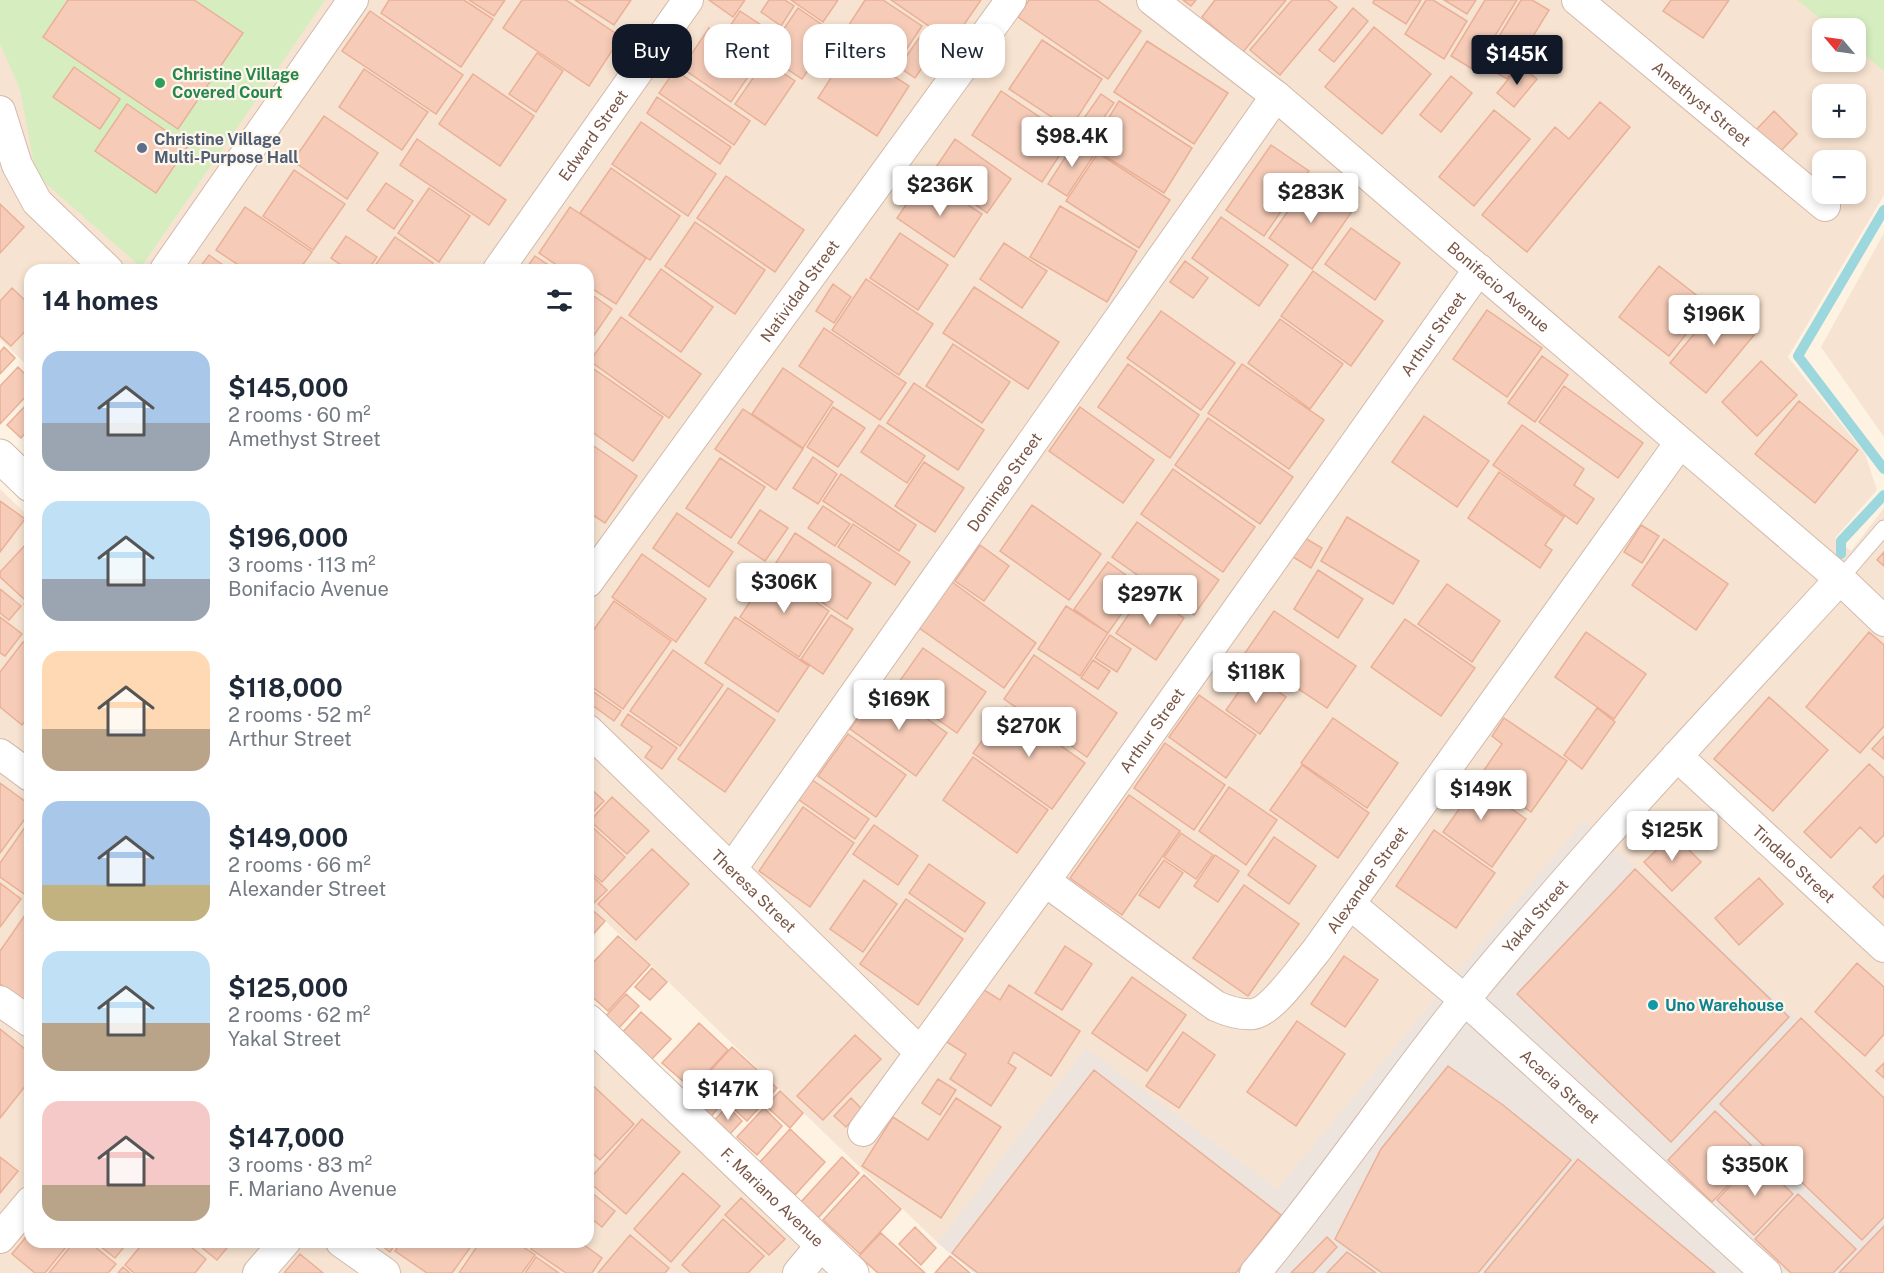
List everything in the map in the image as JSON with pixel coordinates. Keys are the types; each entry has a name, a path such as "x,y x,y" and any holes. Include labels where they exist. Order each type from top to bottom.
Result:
{"street":[{"path":"169,264 353,0"},
{"name":"Edward Street","path":"502,264 687,0"},
{"name":"Natividad Street","path":"594,574 1011,0"},
{"name":"Bonifacio Avenue","path":"1152,0 1276,96 1479,268 1679,444 1840,579 1884,621"},
{"name":"Amethyst Street","path":"1593,4 1825,206"},
{"name":"Domingo Street","path":"733,867 1276,96"},
{"path":"0,111 17,165 37,202 102,264"},
{"name":"Arthur Street","path":"863,1131 1045,881 1479,268"},
{"name":"Alexander Street","path":"1045,881 1216,1006 1233,1013 1255,1014 1274,1001 1316,951 1679,444"},
{"path":"0,456 24,479"},
{"name":"Yakal Street","path":"1255,1273 1306,1213 1465,1000 1565,880 1840,579"},
{"name":"Theresa Street","path":"594,736 733,867 920,1052"},
{"path":"0,754 24,772"},
{"name":"Tindalo Street","path":"1677,756 1884,947"},
{"name":"Acacia Street","path":"1350,903 1465,1000 1766,1273"},
{"path":"0,1001 24,1018"},
{"name":"F. Mariano Avenue","path":"594,1035 852,1273"},
{"path":"0,1238 24,1209"},
{"path":"798,1273 822,1244"},
{"path":"258,1273 280,1248"},
{"path":"350,1248 385,1273"}],"lane":[{"path":"1840,579 1884,528"}],"shaded area":[{"path":"0,0 1884,0 1884,195 1788,357 1865,454 1877,490 1835,538 1851,551 1884,508 1884,1273 974,1273 938,1243 594,910 594,264 24,264 24,362 0,339"},
{"path":"1884,233 1884,437 1821,347"},
{"path":"0,489 24,512 24,1248 594,1248 594,1037 836,1273 0,1273"},
{"path":"1584,820 1884,1100 1884,1273 974,1273 938,1243 1086,1048 1277,1189"}],"green space":[{"path":"0,0 325,0 143,264 138,264 36,175 20,89 0,44"},
{"path":"1797,0 1884,0 1884,71 1866,56 1866,18 1820,18"}],"building":[{"name":"Christine Village Covered Court","path":"68,0 194,0 243,33 178,129 43,37"},
{"path":"389,0 464,0 493,19 461,67 381,13"},
{"path":"469,0 505,0 494,16"},
{"path":"522,0 566,0 612,31 612,51 589,86 503,28"},
{"path":"575,0 631,0 612,24"},
{"path":"709,0 745,0 733,17"},
{"path":"769,0 785,0 794,6 782,24 778,24 761,12"},
{"path":"791,0 838,0 823,22"},
{"path":"865,0 883,0 919,24 919,30 907,48 907,24 850,24"},
{"path":"891,0 981,0 964,24 926,24"},
{"path":"1029,0 1097,0 1141,31 1108,79 1018,17"},
{"path":"1183,0 1196,0 1191,6"},
{"path":"1215,0 1286,0 1243,52 1202,17"},
{"path":"1292,0 1328,0 1337,7 1280,75 1250,50"},
{"path":"1374,0 1421,0 1406,24 1373,3"},
{"path":"1426,0 1433,0 1467,21 1444,59 1405,34"},
{"path":"1444,0 1476,0 1467,14"},
{"path":"1485,0 1517,0 1474,70 1451,56"},
{"path":"1521,0 1532,0 1549,10 1507,79 1482,64"},
{"path":"1671,0 1729,0 1703,38 1663,11"},
{"path":"798,8 821,24 803,24 802,79 791,72 791,24 787,24"},
{"path":"1353,8 1368,21 1334,62 1319,50"},
{"path":"370,11 463,75 436,114 342,51"},
{"path":"740,11 760,24 731,24"},
{"path":"1374,27 1431,74 1382,134 1325,87"},
{"path":"704,35 704,78 747,78 731,102 692,75 692,53"},
{"path":"919,38 919,72 915,78 907,72 907,55"},
{"path":"1042,40 1102,79 1070,129 1009,89"},
{"path":"1147,41 1228,93 1194,144 1114,92"},
{"path":"537,53 563,71 536,112 509,94"},
{"path":"1520,65 1537,79 1514,107 1497,93"},
{"path":"74,67 120,99 100,129 53,97"},
{"path":"364,69 428,112 402,150 339,107"},
{"path":"473,74 534,116 500,166 439,124"},
{"path":"1451,76 1472,93 1441,132 1420,115"},
{"path":"669,78 687,78 750,121 734,145 659,93"},
{"path":"753,78 790,78 795,81 765,125 735,104"},
{"path":"831,78 897,78 909,86 877,136 818,98"},
{"path":"1001,91 1071,138 1042,182 972,135"},
{"path":"1101,94 1114,103 1088,140 1075,131"},
{"path":"657,97 731,147 720,164 647,113"},
{"path":"1119,101 1192,148 1164,193 1091,147"},
{"path":"1600,102 1630,127 1527,252 1482,215 1555,127 1569,139"},
{"name":"Christine Village Multi-Purpose Hall","path":"127,104 188,146 156,193 95,151"},
{"path":"1494,110 1530,139 1474,206 1439,177"},
{"path":"1774,111 1797,134 1778,154 1755,131"},
{"path":"324,116 378,153 347,199 293,161"},
{"path":"641,122 716,174 688,216 612,164"},
{"path":"417,139 506,200 489,225 400,165"},
{"path":"955,139 1011,179 987,213 932,173"},
{"path":"1077,139 1096,152 1067,196 1048,184"},
{"path":"1271,145 1309,171 1264,236 1226,210"},
{"path":"1098,153 1170,200 1139,248 1066,201"},
{"path":"611,168 680,216 650,260 580,213"},
{"path":"294,170 345,204 313,250 263,216"},
{"path":"726,176 804,230 775,272 697,218"},
{"path":"925,177 982,214 954,257 897,218"},
{"path":"1310,180 1353,210 1312,269 1269,238"},
{"path":"386,183 413,201 394,229 367,210"},
{"path":"429,188 470,216 439,262 398,233"},
{"path":"0,204 24,227 0,253"},
{"path":"1060,206 1137,251 1107,302 1030,257"},
{"path":"245,207 312,252 303,264 237,264 216,250"},
{"path":"570,207 646,258 616,304 594,290 594,264 555,264 539,253"},
{"path":"1221,217 1288,265 1259,306 1192,258"},
{"path":"695,222 765,270 735,314 665,266"},
{"path":"1351,228 1400,263 1375,300 1325,264"},
{"path":"900,233 948,265 918,310 870,278"},
{"path":"346,236 377,257 372,264 340,264 331,258"},
{"path":"395,237 433,263 432,264 376,264"},
{"path":"1004,243 1047,271 1022,308 980,279"},
{"path":"209,255 222,264 202,264"},
{"path":"535,256 547,264 529,264"},
{"path":"1185,261 1208,278 1193,298 1170,282"},
{"path":"1659,266 1709,305 1669,356 1619,317"},
{"path":"661,269 713,307 681,352 629,315"},
{"path":"1313,271 1383,321 1351,366 1281,316"},
{"path":"866,279 933,324 899,375 832,330"},
{"path":"833,284 851,297 834,323 816,311"},
{"path":"974,287 1059,342 1028,389 943,333"},
{"path":"12,288 24,299 24,332 11,346 0,336 0,301"},
{"path":"594,296 612,309 594,335"},
{"path":"1723,299 1759,329 1706,393 1670,363"},
{"path":"1487,310 1542,348 1507,397 1453,359"},
{"path":"1161,311 1235,363 1201,410 1127,358"},
{"path":"621,317 701,374 669,418 594,364 594,355"},
{"path":"1280,319 1343,364 1310,409 1248,363"},
{"path":"824,328 906,383 880,420 799,366"},
{"path":"953,344 1010,382 982,423 926,386"},
{"path":"4,347 15,358 0,374 0,352"},
{"path":"1542,356 1568,375 1535,422 1508,403"},
{"path":"1761,361 1797,395 1757,436 1722,402"},
{"path":"1128,364 1199,415 1170,458 1098,407"},
{"path":"1242,364 1324,420 1289,469 1208,413"},
{"path":"18,367 24,373 24,398 0,424 0,386"},
{"path":"783,368 833,402 803,448 752,414"},
{"path":"594,369 663,417 633,461 594,433"},
{"path":"914,383 984,430 958,470 887,423"},
{"path":"1564,386 1643,443 1618,478 1539,422"},
{"path":"1799,401 1858,450 1815,503 1755,454"},
{"path":"24,407 24,435 21,438 7,425"},
{"path":"833,407 865,428 838,467 807,447"},
{"path":"1080,407 1154,460 1123,503 1049,451"},
{"path":"743,409 803,449 776,490 715,449"},
{"path":"1424,416 1489,461 1457,507 1392,462"},
{"path":"1208,418 1293,477 1260,524 1175,465"},
{"path":"879,425 925,456 907,483 861,452"},
{"path":"1522,425 1584,469 1574,485 1594,499 1577,524 1493,465"},
{"path":"594,446 637,476 605,523 594,516"},
{"path":"813,457 837,474 818,504 793,488"},
{"path":"720,458 765,487 731,538 686,508"},
{"path":"924,462 964,488 935,532 895,506"},
{"path":"1173,469 1255,527 1223,572 1141,514"},
{"path":"1499,472 1564,517 1545,545 1552,550 1540,568 1468,518"},
{"path":"841,474 916,525 899,551 823,501"},
{"path":"0,501 24,520 0,552"},
{"path":"1032,505 1101,554 1069,600 1000,551"},
{"path":"823,506 850,524 835,546 808,528"},
{"path":"760,510 788,528 765,561 738,543"},
{"path":"677,513 733,552 709,587 653,548"},
{"path":"1347,517 1419,561 1393,604 1321,561"},
{"path":"1137,522 1219,580 1194,615 1112,557"},
{"path":"853,524 910,562 895,585 838,547"},
{"path":"1641,525 1659,536 1642,563 1624,552"},
{"path":"795,533 871,583 847,619 772,569"},
{"path":"1305,538 1322,548 1311,568 1293,557"},
{"path":"1664,539 1728,584 1696,630 1632,585"},
{"path":"980,545 1009,566 984,601 955,581"},
{"path":"24,546 24,599 0,577 0,572"},
{"path":"1884,552 1884,566 1877,560"},
{"path":"642,554 706,599 676,642 612,597"},
{"path":"1108,562 1141,586 1108,633 1074,609"},
{"path":"1318,570 1363,599 1338,638 1294,609"},
{"path":"770,571 829,611 799,657 740,617"},
{"path":"948,579 1036,643 1004,688 915,625"},
{"path":"1447,584 1500,621 1472,662 1418,624"},
{"path":"0,589 21,606 9,620 0,613"},
{"path":"1144,592 1184,618 1156,660 1116,633"},
{"path":"614,601 671,641 623,709 594,688 594,629"},
{"path":"1066,606 1108,633 1080,676 1038,649"},
{"path":"1274,611 1356,666 1327,708 1245,653"},
{"path":"831,615 853,629 823,674 801,659"},
{"path":"0,617 22,634 5,656 0,653"},
{"path":"735,617 809,666 778,712 705,663"},
{"path":"1405,619 1475,668 1441,716 1371,667"},
{"path":"1586,632 1646,674 1614,719 1555,677"},
{"path":"1869,632 1884,645 1884,726 1860,753 1806,707"},
{"path":"1110,635 1131,649 1117,672 1095,658"},
{"path":"24,643 24,722 22,725 0,707 0,672"},
{"path":"923,648 986,692 957,733 894,689"},
{"path":"673,650 723,685 680,746 630,711"},
{"path":"1034,655 1117,713 1087,757 1004,699"},
{"path":"1093,660 1110,671 1098,689 1081,678"},
{"path":"1252,673 1286,697 1260,734 1226,710"},
{"path":"881,686 947,733 916,776 850,729"},
{"path":"728,688 775,720 725,792 678,759"},
{"path":"594,692 621,711 614,721 594,706"},
{"path":"1199,695 1256,735 1226,778 1169,737"},
{"path":"1769,697 1828,750 1773,811 1714,759"},
{"path":"1006,707 1085,763 1052,809 973,753"},
{"path":"1597,708 1615,722 1582,769 1564,755"},
{"path":"628,714 677,748 662,769 645,757 652,747 621,725"},
{"path":"1333,718 1398,763 1367,808 1301,763"},
{"path":"1504,718 1567,761 1531,812 1480,776 1502,744 1492,736"},
{"path":"848,734 906,775 876,817 818,776"},
{"path":"1884,736 1884,759 1872,749"},
{"path":"1165,743 1225,785 1194,830 1134,788"},
{"path":"973,757 1048,810 1017,853 943,800"},
{"path":"1869,764 1884,778 1884,835 1876,843 1860,827 1831,858 1804,832"},
{"path":"1302,765 1369,813 1338,858 1270,810"},
{"path":"1459,773 1526,819 1492,867 1443,832 1462,805 1445,793"},
{"path":"808,777 869,819 855,839 795,797"},
{"path":"0,783 24,801 24,820 0,853"},
{"path":"1229,787 1277,820 1246,865 1199,831"},
{"path":"594,792 604,801 594,811"},
{"path":"1129,795 1180,831 1122,915 1070,878"},
{"path":"612,797 649,831 627,854 594,825 594,817"},
{"path":"803,807 854,843 810,907 759,871"},
{"path":"874,825 918,856 898,885 853,854"},
{"path":"24,829 24,894 0,877 0,863"},
{"path":"594,829 625,857 602,882 594,875"},
{"path":"1434,830 1495,873 1456,928 1396,886"},
{"path":"1181,833 1213,855 1196,879 1164,857"},
{"path":"1673,834 1701,862 1672,891 1644,862"},
{"path":"1274,837 1316,866 1289,904 1248,875"},
{"path":"652,849 689,884 636,940 598,904"},
{"path":"1215,855 1239,871 1218,902 1194,886"},
{"path":"1164,860 1183,873 1159,908 1139,895"},
{"path":"929,864 985,903 965,932 909,893"},
{"name":"Uno Warehouse","path":"1635,869 1789,1017 1671,1142 1517,994"},
{"path":"1884,875 1884,898 1873,887"},
{"path":"594,878 607,890 594,903"},
{"path":"1759,878 1783,904 1739,945 1715,918"},
{"path":"864,880 897,904 863,952 830,929"},
{"path":"0,883 21,899 0,927"},
{"path":"1244,885 1299,924 1248,996 1193,958"},
{"path":"906,899 963,939 918,1005 860,964"},
{"path":"594,911 605,921 594,933"},
{"path":"24,917 24,1001 0,984 0,951"},
{"path":"618,936 650,965 608,1011 594,998 594,962"},
{"path":"1065,946 1092,964 1062,1010 1035,993"},
{"path":"1344,956 1378,980 1345,1027 1311,1004"},
{"path":"1857,963 1884,987 1884,1034 1865,1056 1815,1012"},
{"path":"652,968 667,982 650,1000 635,987"},
{"path":"1132,977 1186,1015 1147,1071 1092,1033"},
{"path":"1009,985 1080,1031 1051,1076 1014,1052 1008,1063 1016,1068 991,1106 950,1079 966,1054 947,1042 981,988 1000,1000"},
{"path":"626,994 639,1006 618,1029 605,1017"},
{"path":"641,1012 671,1039 650,1061 621,1034"},
{"path":"1801,1018 1884,1098 1884,1217 1862,1240 1720,1104"},
{"path":"1297,1021 1345,1054 1296,1126 1247,1092"},
{"path":"699,1023 728,1050 692,1089 662,1063"},
{"path":"0,1029 24,1048 24,1088 0,1118"},
{"path":"1183,1032 1215,1055 1179,1108 1146,1086"},
{"path":"855,1035 881,1059 823,1120 797,1096"},
{"path":"732,1047 777,1088 747,1121 702,1080"},
{"path":"1884,1063 1884,1078 1876,1071"},
{"path":"1448,1066 1503,1105 1571,1160 1478,1273 1382,1273 1335,1239 1381,1149"},
{"path":"1094,1070 1281,1215 1236,1273 978,1273 952,1253"},
{"path":"938,1079 956,1090 940,1115 922,1103"},
{"path":"696,1086 719,1107 709,1119 685,1098"},
{"path":"594,1087 634,1124 600,1160 594,1154"},
{"path":"780,1091 803,1113 790,1128 766,1106"},
{"path":"851,1098 862,1109 846,1127 834,1116"},
{"path":"956,1098 1001,1127 941,1218 862,1166 893,1117 928,1140"},
{"path":"727,1106 742,1121 729,1135 714,1121"},
{"path":"764,1108 782,1126 757,1155 737,1137"},
{"path":"1715,1111 1759,1153 1712,1202 1668,1160"},
{"path":"642,1119 680,1152 626,1214 594,1186 594,1174"},
{"path":"790,1129 825,1162 795,1195 760,1162"},
{"path":"0,1157 18,1171 0,1193"},
{"path":"842,1157 859,1173 818,1218 801,1202"},
{"path":"1756,1158 1793,1194 1754,1235 1717,1200"},
{"path":"1578,1159 1715,1273 1484,1273"},
{"path":"683,1173 720,1206 671,1262 634,1229"},
{"path":"864,1175 901,1209 860,1254 823,1220"},
{"path":"1798,1194 1856,1249 1833,1273 1791,1273 1755,1239"},
{"path":"594,1195 615,1211 602,1227 594,1221"},
{"path":"741,1198 785,1239 769,1255 725,1215"},
{"path":"723,1219 764,1256 748,1273 691,1273 682,1265"},
{"path":"1884,1226 1884,1273 1839,1273"},
{"path":"915,1227 936,1248 921,1265 899,1244"},
{"path":"881,1233 925,1273 878,1273 859,1256"},
{"path":"630,1235 669,1268 665,1273 598,1273"},
{"path":"1327,1237 1337,1247 1313,1273 1291,1273"},
{"path":"24,1239 24,1248 65,1248 45,1273 35,1273 12,1254"},
{"path":"69,1248 96,1248 116,1264 108,1273 49,1273"},
{"path":"102,1248 123,1248 115,1258"},
{"path":"139,1248 192,1248 206,1259 195,1273 134,1273 125,1265"},
{"path":"202,1248 227,1248 217,1260"},
{"path":"397,1248 470,1248 452,1273 427,1273 395,1251"},
{"path":"476,1248 525,1248 535,1255 522,1273 459,1273"},
{"path":"588,1248 602,1258 592,1273 566,1273 531,1249"},
{"path":"1347,1252 1376,1273 1327,1273"},
{"path":"300,1254 323,1273 284,1273"},
{"path":"950,1256 970,1273 935,1273"},
{"path":"536,1257 559,1273 525,1273"},
{"path":"123,1267 130,1273 118,1273"}],"waterway":[{"path":"1884,210 1798,356 1884,469"},
{"path":"1841,554 1841,541 1884,495"}],"place":[{"name":"Christine Village Covered Court","path":"160,83"},
{"name":"Christine Village Multi-Purpose Hall","path":"142,148"},
{"name":"Uno Warehouse","path":"1653,1005"}]}
